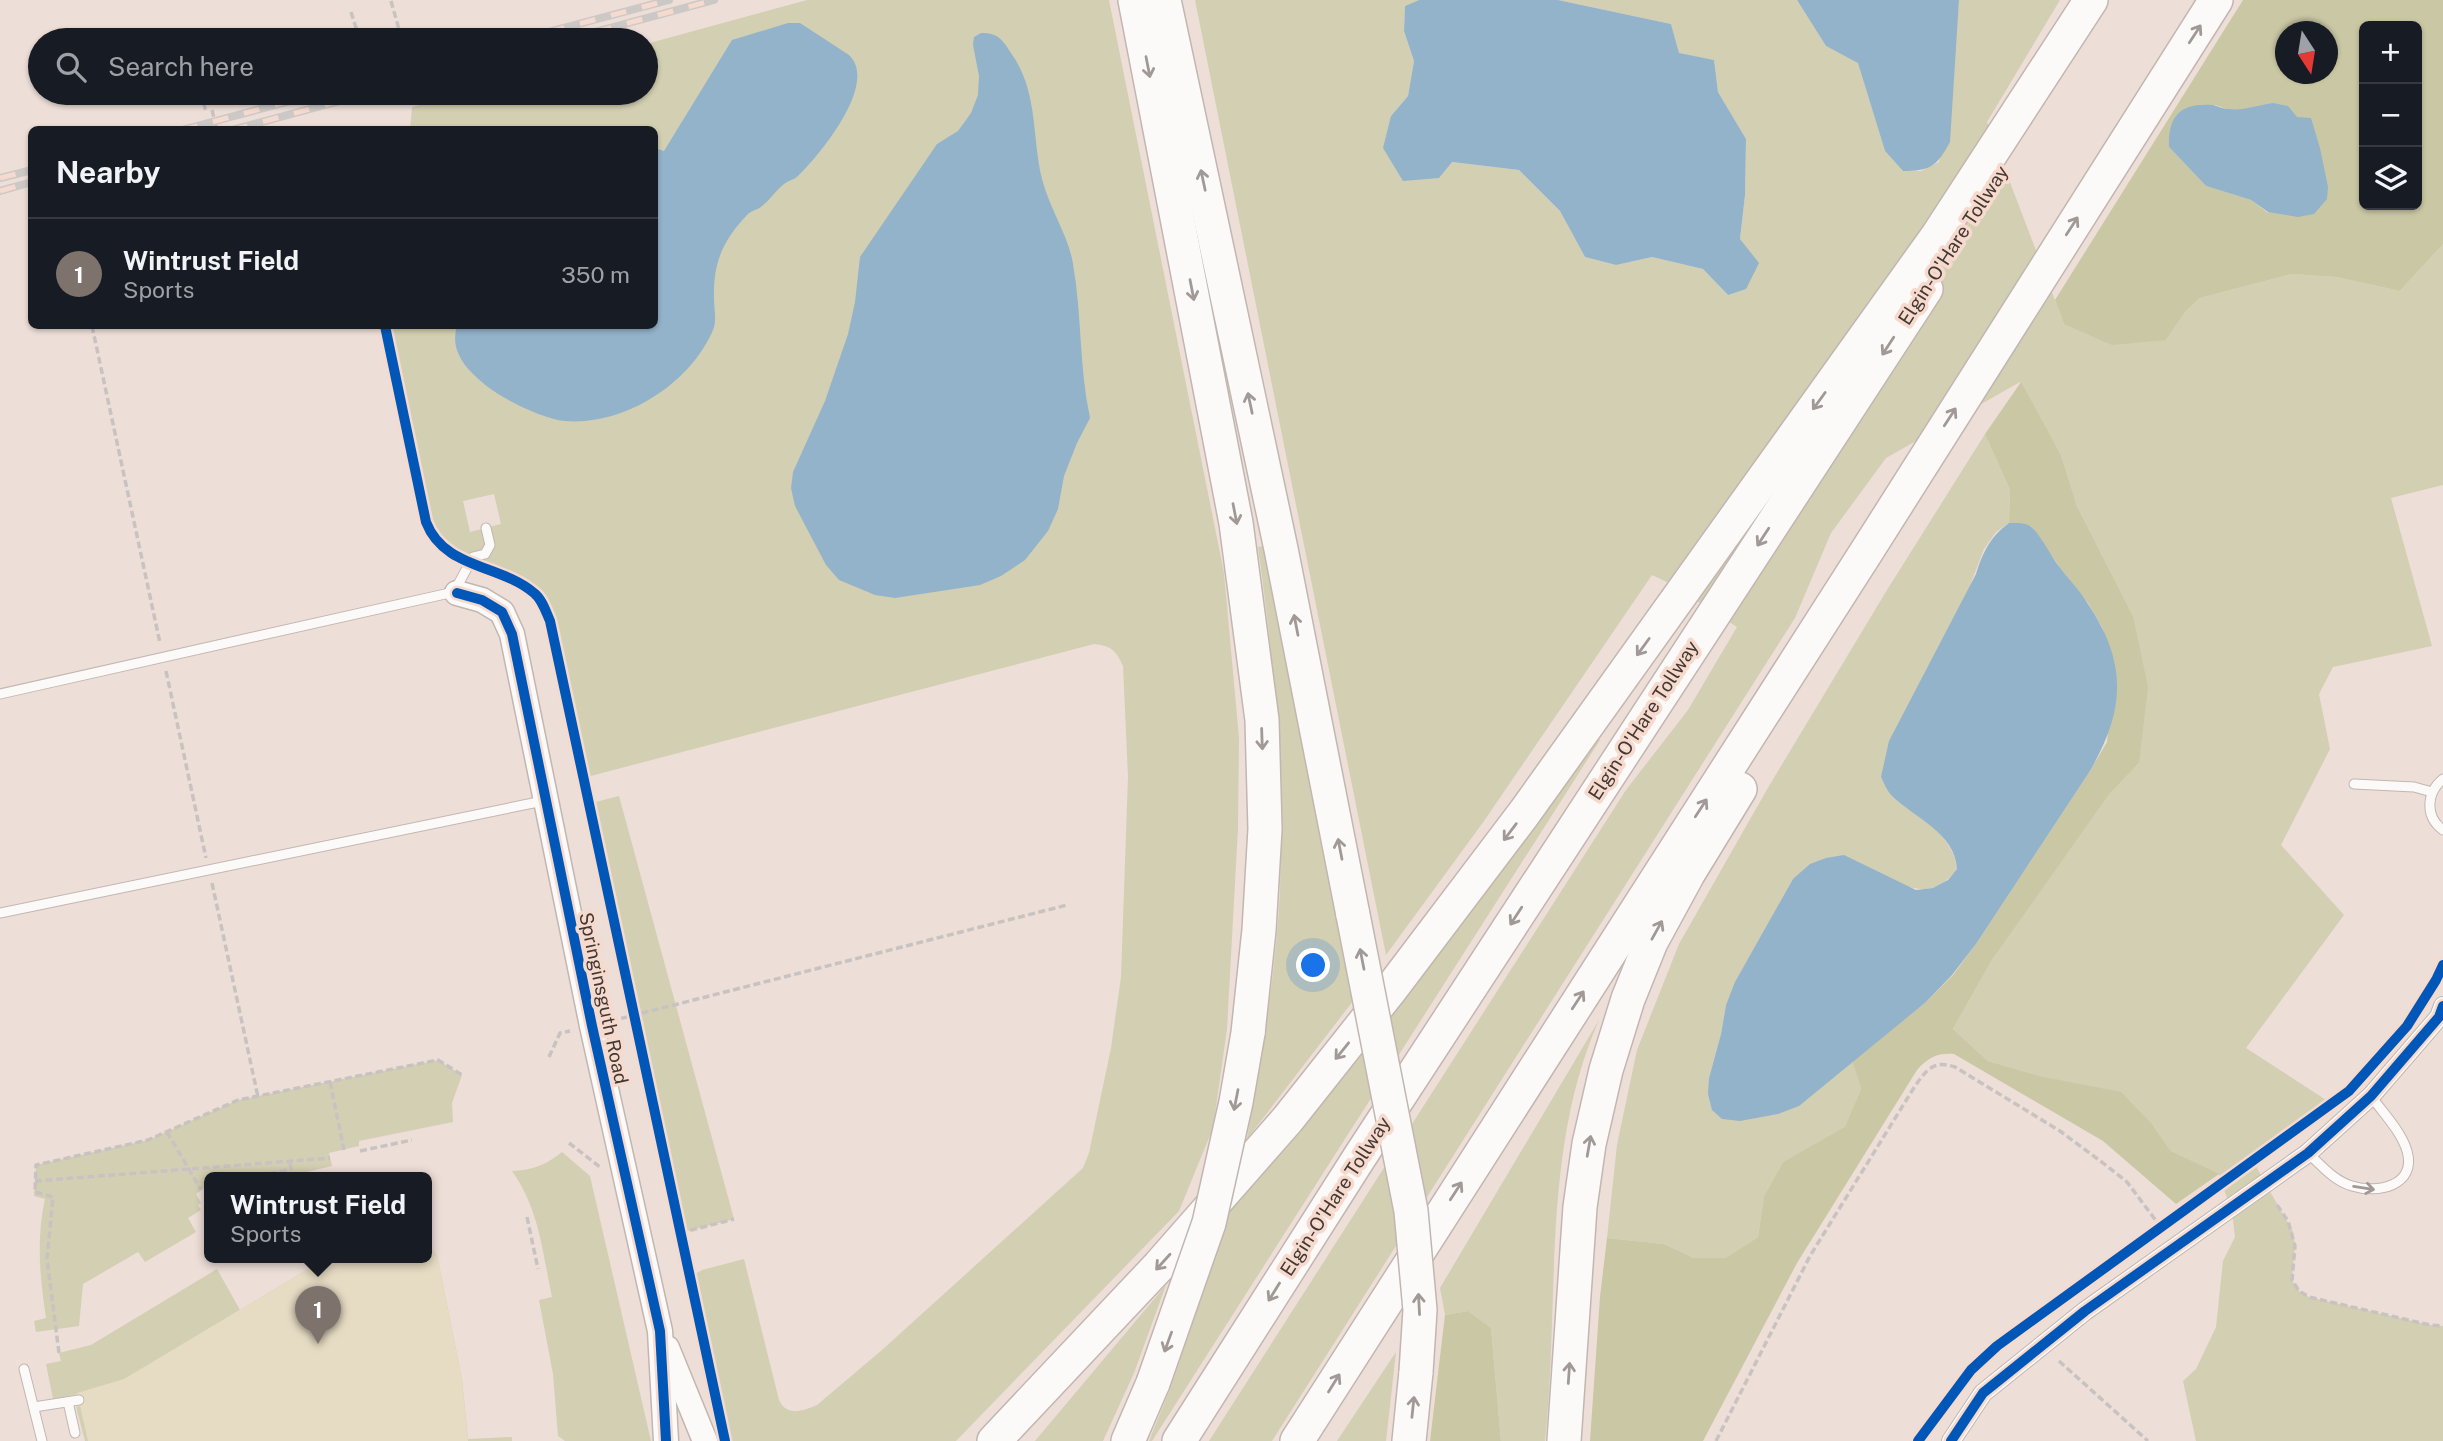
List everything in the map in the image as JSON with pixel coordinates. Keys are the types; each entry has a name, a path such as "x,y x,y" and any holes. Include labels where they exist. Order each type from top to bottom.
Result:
{"highway":[{"path":"1128,1441 1153,1383 1209,1223 1236,1102 1248,1033 1259,930 1265,829 1262,720 1236,523 1135,0"},
{"path":"1164,0 1281,549 1411,1211 1420,1310 1409,1441"},
{"path":"994,1441 1159,1266 1288,1119 1391,989 1525,812 1938,235 2091,0"},
{"name":"Elgin-O'Hare Tollway","path":"1179,1441 1713,612 1955,245 2109,0"},
{"path":"1297,1441 2216,0"},
{"path":"1564,1441 1580,1207 1588,1144 1606,1070 1628,999 1651,943 1688,874 1852,604 1865,554"}],"street":[{"name":"Springinsguth Road","path":"457,593 482,600 502,612 512,634 592,1026 660,1331 666,1441"},
{"path":"1951,1441 1983,1393 2074,1319 2308,1153 2371,1096 2438,1017 2443,1006"},
{"name":"Springinsguth Road","path":"660,1331 705,1441"}],"lane":[{"path":"0,694 454,592 473,557 485,554 490,545 486,528"},
{"path":"2443,779 2432,792 2430,800 2432,818 2443,830"},
{"path":"2354,784 2414,787 2432,792"},
{"path":"0,913 545,801"},
{"path":"2308,1153 2332,1176 2350,1186 2376,1190 2391,1186 2403,1178 2408,1167 2407,1152 2398,1132 2371,1096"},
{"path":"24,1369 42,1441"},
{"path":"34,1407 79,1400"},
{"path":"68,1402 75,1433"}],"path":[{"path":"391,1 399,28"},
{"path":"351,12 356,28"},
{"path":"204,105 206,111"},
{"path":"212,110 216,126"},
{"path":"93,329 258,1097"},
{"path":"549,1057 560,1033 1067,905"},
{"path":"630,1003 636,1029"},
{"path":"59,1353 47,1259 53,1197 35,1192 36,1165 148,1140 238,1100 438,1060 462,1075"},
{"path":"1716,1441 1810,1256 1915,1086 1927,1069 1935,1064 1945,1063 1955,1067 2060,1131 2127,1182 2160,1226"},
{"path":"330,1082 344,1150"},
{"path":"167,1132 201,1190"},
{"path":"360,1151 412,1140"},
{"path":"35,1181 330,1158"},
{"path":"277,1172 291,1169 290,1161"},
{"path":"2277,1205 2293,1232 2295,1246 2292,1280 2299,1291 2309,1297 2443,1326"},
{"path":"527,1217 538,1269"},
{"path":"677,1220 681,1238 734,1219"},
{"path":"2149,1235 2171,1219"},
{"path":"2059,1362 2148,1441"}],"shaded area":[{"path":"807,0 1109,0 1224,573 1239,738 1238,828 1227,1029 1213,1128 1179,1211 956,1441 725,1441 690,1277 702,1270 744,1259 779,1400 791,1411 806,1409 817,1405 882,1350 1083,1168 1089,1153 1111,1048 1121,977 1128,777 1123,666 1112,650 1094,644 583,778 557,650 542,605 534,593 521,584 446,550 426,522 386,329 658,329 658,126 410,126 412,107 658,105 658,41","holes":["494,494 501,524 470,532 463,501"]},
{"path":"1195,0 1419,0 1405,6 1404,31 1414,61 1408,96 1391,116 1452,162 1519,170 1560,211 1585,257 1616,265 1652,257 1703,269 1728,295 1740,239 1745,195 1746,139 1718,92 1714,60 1679,54 1671,24 1558,0 1797,0 1826,46 1858,62 1885,151 1903,171 1921,171 1939,162 1959,0 2060,0 1987,122 2064,324 2166,340 2186,311 2200,298 2292,274 2336,277 2400,291 2443,244 2443,485 2391,498 2432,646 2333,667 2319,694 2330,749 2281,845 2344,915 2246,1048 2326,1100 2253,1161 2293,1232 2295,1246 2292,1280 2299,1291 2309,1297 2443,1326 2443,1441 2196,1441 2183,1381 2196,1369 2216,1327 2223,1261 2235,1237 2232,1212 2219,1175 2171,1151 2152,1124 2044,1077 1988,1061 1953,1029 1992,960 2106,796 2139,763 2133,616 2077,506 2061,455 2020,382 1886,458 1831,533 1795,618 1272,1441 1209,1441 1626,790 1688,710 1737,627 1671,584 1652,575 1484,821 1386,955"},
{"path":"2243,0 2443,0 2443,244 2400,291 2336,277 2292,274 2200,298 2186,311 2166,340 2112,345 2064,324 2055,300","holes":["2215,105 2230,110 2297,117 2268,213 2251,200 2206,186 2169,147"]},
{"path":"2021,382 2061,455 2077,506 2133,616 2148,687 2139,763 2109,794 1992,960 1953,1029 1988,1061 2044,1077 2121,1092 2152,1124 2171,1151 2219,1174 2176,1204 2103,1141 1954,1054 1934,1057 1917,1070 1797,1263 1703,1441 1590,1441 1607,1238 1664,1244 1694,1258 1726,1258 1758,1237 1764,1196 1783,1162 1845,1127 1861,1089 1852,1061 1926,1002 1953,975 2107,742 2114,661 2102,627 2088,603 2032,527 2009,523 2010,490 1985,434"},
{"path":"1985,434 2010,490 2009,523 1996,532 1984,549 1890,794 1941,836 1949,846 1957,869 1938,886 1925,889 1900,884 1793,879 1726,1005 1709,1078 1798,1106 1852,1061 1861,1089 1845,1128 1783,1162 1764,1196 1758,1237 1727,1258 1694,1258 1664,1244 1607,1238 1617,1145 1637,1050 1679,944 1769,786"},
{"path":"1267,545 1353,1001 1247,1139 1263,1047 1280,891 1276,719 1258,547"},
{"path":"1596,736 1600,740 1152,1441 1149,1441 1170,1389 1231,1208"},
{"path":"619,796 734,1219 680,1233 588,804"},
{"path":"1599,1020 1581,1070 1568,1121 1560,1174 1545,1441 1501,1441 1491,1328 1468,1311 1445,1315 1440,1288"},
{"path":"438,1060 462,1075 452,1103 453,1122 359,1141 359,1146 329,1153 332,1166 306,1172 204,1172 204,1188 196,1194 201,1210 188,1218 196,1232 145,1262 138,1252 83,1284 79,1326 36,1332 34,1321 46,1318 40,1258 45,1199 34,1196 36,1165 148,1140 238,1100"},
{"path":"562,1152 590,1176 651,1441 565,1441 558,1436 553,1374 539,1300 552,1297 534,1216 512,1171 539,1166"},
{"path":"432,1250 437,1255 462,1379 468,1439 512,1437 512,1441 85,1441 76,1407 80,1406 78,1394 53,1399 46,1364 61,1361 59,1353 91,1345 217,1269 240,1310 318,1263 432,1263"},
{"path":"1166,1285 1134,1373 1103,1441 1035,1441"},
{"path":"1468,1311 1491,1328 1501,1441 1430,1441 1445,1315"},
{"path":"1396,1352 1386,1441 1337,1441"}],"sand":[{"path":"432,1250 437,1255 462,1379 468,1441 88,1441 77,1393 124,1379 318,1263 432,1263"}],"water":[{"path":"1419,0 1558,0 1671,24 1679,53 1714,60 1718,92 1746,139 1745,195 1740,239 1759,263 1746,289 1728,295 1703,269 1652,257 1616,265 1585,257 1560,211 1519,170 1452,162 1439,178 1403,181 1383,148 1391,116 1408,96 1414,61 1404,31 1405,6"},
{"path":"1797,0 1959,0 1950,142 1937,162 1920,170 1903,171 1885,151 1858,63 1826,46"},
{"path":"788,23 800,23 849,55 856,67 857,83 843,118 808,166 781,186 768,201 748,214 726,243 715,274 714,326 702,350 672,384 632,409 610,416 587,421 565,421 535,413 504,398 481,381 462,361 456,345 456,329 658,329 658,149 664,151 732,40"},
{"path":"981,33 993,34 1003,42 1027,85 1042,179 1073,264 1090,418 1064,476 1058,509 1048,531 1025,560 1001,576 980,585 895,598 875,595 839,580 826,565 795,506 791,488 793,472 825,401 848,334 860,257 937,144 958,131 971,113 978,95 979,76 974,37"},
{"path":"2273,103 2288,106 2297,117 2311,118 2328,187 2327,199 2314,214 2298,217 2268,212 2251,200 2206,186 2169,147 2174,119 2178,113 2192,106 2212,105 2239,109"},
{"path":"2009,523 2028,525 2037,533 2085,599 2110,647 2117,687 2110,728 2102,749 1976,944 1926,1002 1799,1106 1778,1114 1740,1121 1722,1119 1712,1110 1708,1094 1709,1078 1726,1005 1735,982 1793,879 1810,864 1844,855 1916,890 1933,888 1948,880 1957,869 1955,856 1942,836 1892,796 1881,777 1889,741 1976,574 1988,545"}],"railway":[{"path":"563,28 669,0"},
{"path":"610,28 714,0"},
{"path":"197,126 275,105"},
{"path":"247,126 325,105"},
{"path":"0,178 28,171"},
{"path":"0,191 28,183"}],"cycle path":[{"path":"386,329 426,522 434,537 459,557 505,576 534,593 542,602 550,621 725,1441"},
{"path":"457,593 482,600 502,612 512,634 592,1026 660,1331 666,1441"},
{"path":"1918,1441 1971,1370 1997,1346 2349,1091 2407,1026 2443,965"},
{"path":"1951,1441 1983,1393 2085,1311 2308,1153 2371,1096 2439,1017 2443,1006"}],"place":[{"name":"Wintrust Field","path":"318,1344"}]}
